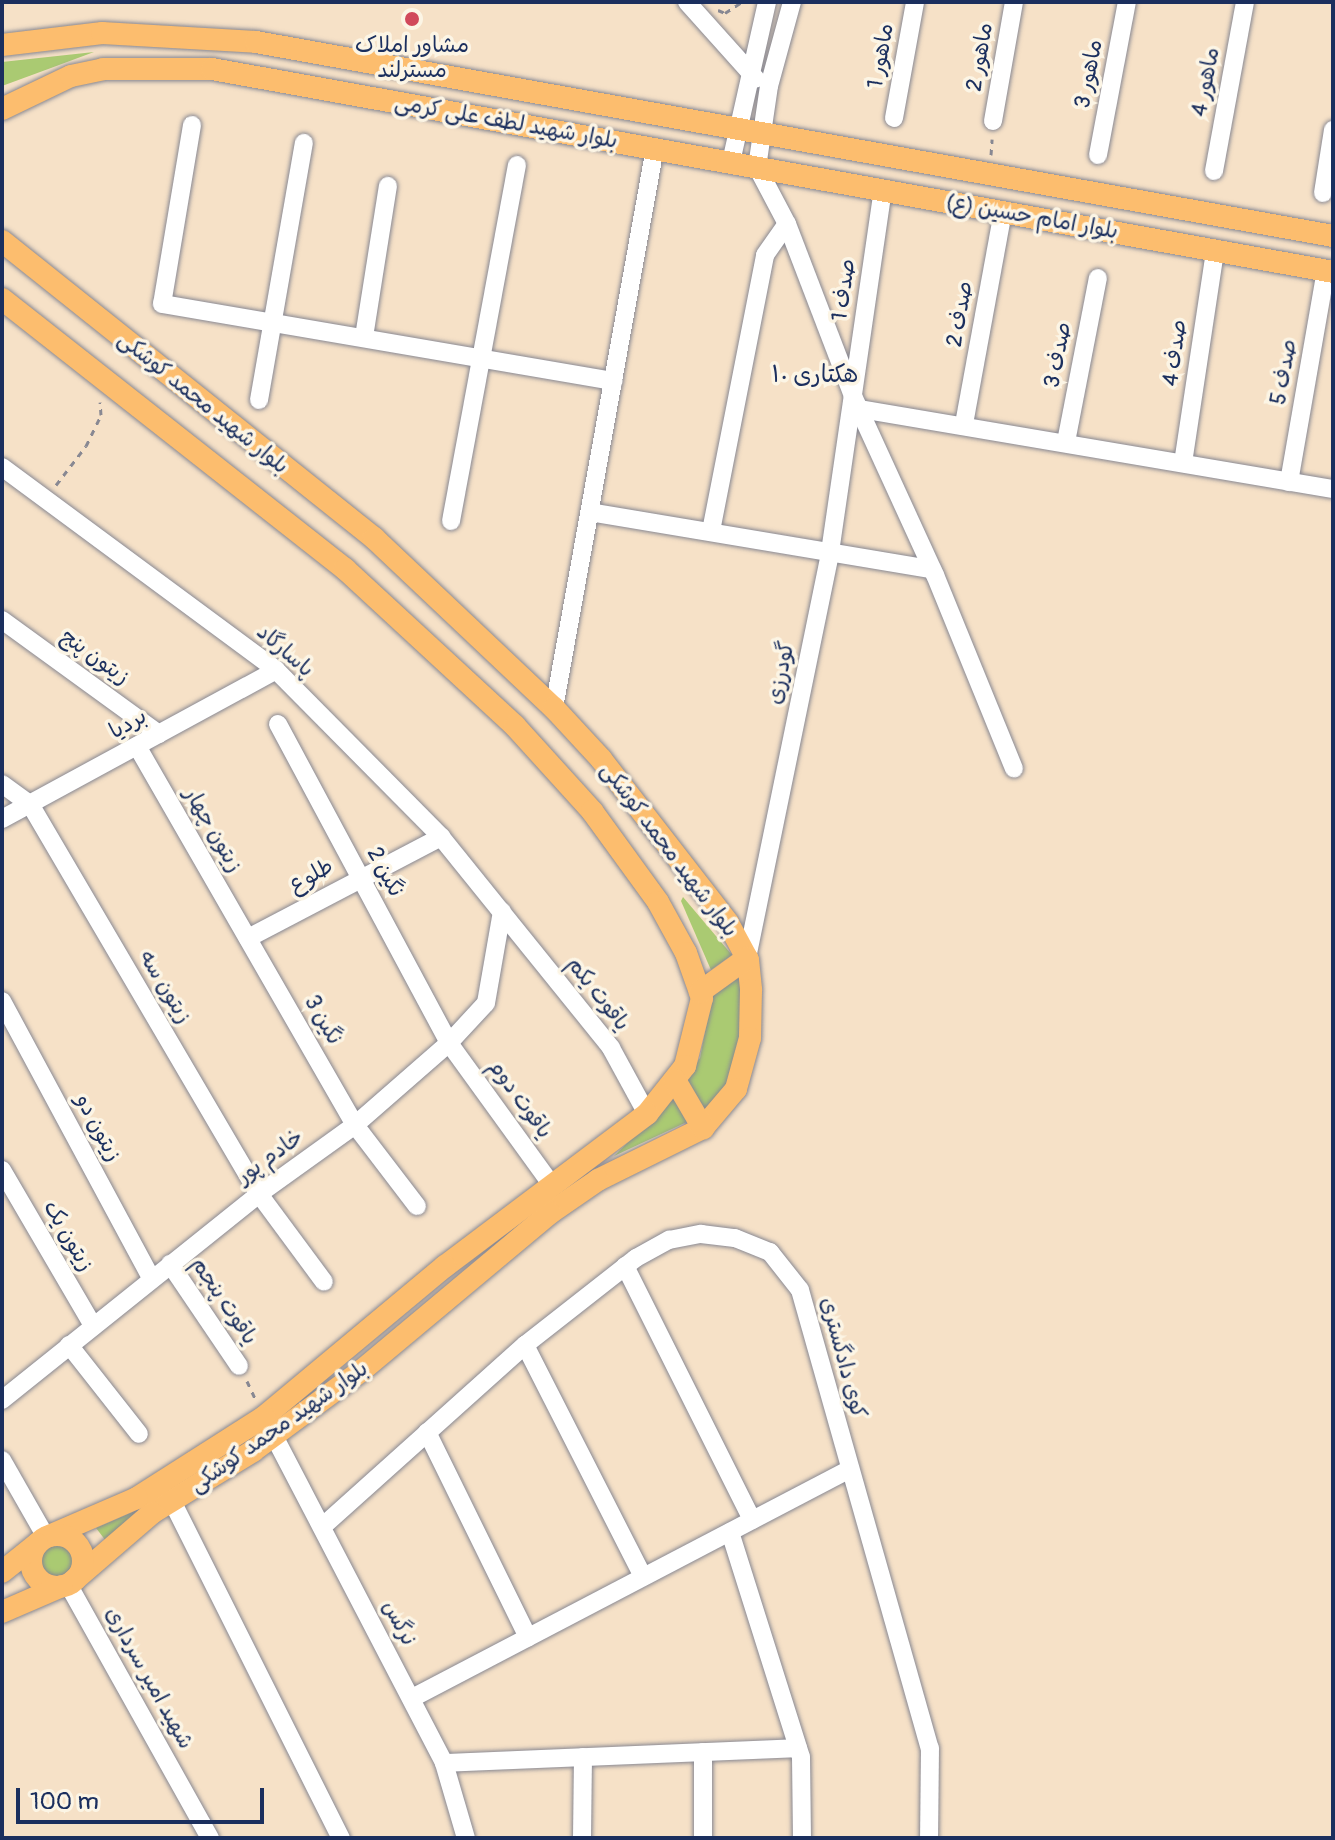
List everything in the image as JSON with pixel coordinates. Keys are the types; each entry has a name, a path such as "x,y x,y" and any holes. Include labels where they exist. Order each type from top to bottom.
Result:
{"main road":[{"name":"بلوار شهید لطف علی کرمی","path":"2,45 102,33 256,42 737,129"},
{"name":"بلوار شهید لطف علی کرمی","path":"2,109 71,76 103,69 203,69 731,162"},
{"name":"بلوار امام حسین (ع)","path":"737,129 1333,236"},
{"name":"بلوار امام حسین (ع)","path":"731,162 1330,272"},
{"name":"بلوار شهید محمد کوشکی","path":"2,241 374,538 554,708 656,827 728,923 747,958 751,1014 743,1065 723,1110 703,1128 598,1180 550,1213 361,1371 269,1427 137,1498 44,1539 2,1572"},
{"name":"بلوار شهید محمد کوشکی","path":"2,299 345,569 535,747 592,811 658,902 700,992 695,1035 675,1080 647,1114 551,1184 269,1427 68,1584 2,1612"},
{"path":"700,992 747,958"},
{"path":"675,1080 703,1128"},
{"path":"65,1537 81,1553 81,1569 68,1584 46,1585 34,1575 31,1559 44,1539 65,1537"}],"street":[{"path":"687,2 748,74 769,86"},
{"path":"731,162 748,74 767,2"},
{"path":"792,2 769,86 757,167 787,224 857,402 932,569 1014,769"},
{"name":"ماهور 1","path":"894,118 915,2"},
{"name":"ماهور 2","path":"993,121 1014,2"},
{"name":"ماهور 3","path":"1098,155 1127,2"},
{"name":"ماهور 4","path":"1214,171 1245,2"},
{"path":"192,125 162,304 613,381"},
{"path":"1323,193 1333,130"},
{"path":"259,400 276,324 304,143"},
{"path":"554,708 655,148"},
{"path":"451,521 517,165"},
{"path":"364,337 388,186"},
{"name":"صدف 1","path":"857,402 883,190"},
{"name":"صدف 2","path":"964,424 1003,212"},
{"path":"711,531 765,255 787,224"},
{"name":"صدف 4","path":"1183,463 1215,251"},
{"name":"صدف 5","path":"1289,482 1330,272"},
{"name":"صدف 3","path":"1066,442 1098,278"},
{"path":"857,402 964,424 1333,489"},
{"name":"گودرزی","path":"747,958 830,552 857,402"},
{"name":"پاسارگاد","path":"2,467 276,670 441,837 502,911"},
{"path":"590,512 932,569"},
{"name":"زیتون پنج","path":"2,620 159,734"},
{"name":"بردیا","path":"2,819 276,670"},
{"name":"نگین 2","path":"278,724 449,1043"},
{"name":"زیتون چهار","path":"137,746 248,938"},
{"path":"2,784 30,804"},
{"name":"زیتون سه","path":"30,804 259,1194 324,1282"},
{"name":"طلوع","path":"248,938 441,837"},
{"name":"خادم پور","path":"2,1400 259,1194 355,1125 449,1043 486,1003 502,911"},
{"name":"یاقوت یکم","path":"502,911 611,1048 647,1114"},
{"name":"نگین 3","path":"248,938 355,1125 417,1206"},
{"name":"زیتون دو","path":"2,1001 152,1279"},
{"name":"یاقوت دوم","path":"449,1043 551,1184"},
{"name":"زیتون یک","path":"2,1170 93,1326"},
{"name":"کوی دادگستری","path":"322,1527 525,1345 625,1266 669,1240 701,1234 735,1238 770,1252 800,1290 847,1471 930,1748 929,1838"},
{"name":"یاقوت پنجم","path":"170,1264 239,1366"},
{"path":"625,1266 752,1520"},
{"path":"69,1345 139,1434"},
{"path":"525,1345 643,1577"},
{"name":"نرگس","path":"269,1427 444,1763 466,1838"},
{"path":"427,1432 528,1637"},
{"path":"2,1460 44,1539"},
{"path":"412,1698 847,1471"},
{"path":"172,1501 341,1838"},
{"path":"730,1532 798,1748 802,1838"},
{"name":"شهید امیر سرداری","path":"68,1584 210,1838"},
{"path":"444,1763 798,1748"},
{"path":"703,1752 703,1838"},
{"path":"582,1838 583,1757"}],"path":[{"path":"711,8 725,13 742,2"},
{"path":"990,175 993,121"},
{"path":"46,497 86,446 101,415 99,374"},
{"path":"239,1366 269,1427"}],"green space":[{"path":"94,52 51,68 2,86 2,62"},
{"path":"683,897 732,955 711,970 681,901"},
{"path":"742,974 742,1023 730,1082 704,1117 683,1082 700,1058 712,995"},
{"path":"673,1098 687,1122 614,1156"},
{"path":"149,1505 106,1541 96,1528"},
{"path":"58,1542 70,1548 76,1560 70,1572 58,1578 46,1572 40,1560 46,1548"}],"place":[{"name":"مشاور املاک مسترلند","path":"412,19"}],"district":[{"name":"۱۰ هکتاری","path":"815,375"}]}
